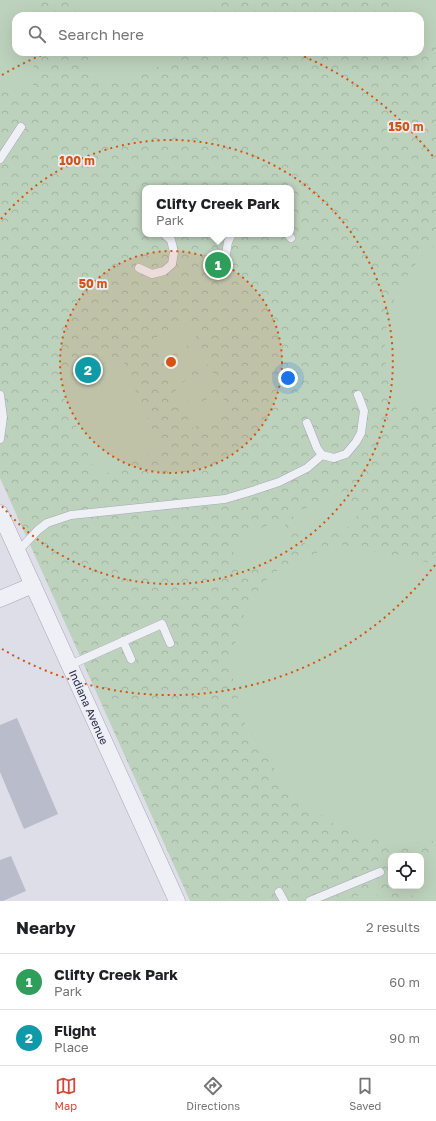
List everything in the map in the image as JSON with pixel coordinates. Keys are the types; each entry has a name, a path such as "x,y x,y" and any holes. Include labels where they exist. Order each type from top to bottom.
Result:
{"street":[{"name":"Indiana Avenue","path":"0,513 177,901"},
{"path":"0,599 33,585"}],"lane":[{"path":"0,159 21,128"},
{"path":"139,268 152,274 164,271 172,264 174,252 170,240 167,237"},
{"path":"225,260 228,242 230,237"},
{"path":"0,395 3,417 0,439"},
{"path":"307,423 317,448 322,455 334,458 346,454 361,433 364,411 358,395"},
{"path":"18,551 42,527 70,515 225,499 279,482 306,468 322,455"},
{"path":"70,665 162,624 170,643"},
{"path":"123,641 131,659"},
{"path":"310,901 380,872"},
{"path":"279,892 284,901"}],"green space":[{"path":"0,0 436,0 436,901 190,901 0,478"},
{"path":"0,0 35,0 35,12 12,12 12,56 34,56 33,89 0,90"},
{"path":"77,0 216,0 211,12 78,12"},
{"path":"402,0 436,0 436,47 424,40 424,12 400,12 398,6"},
{"path":"88,56 173,56 164,64 127,79 95,84"},
{"path":"436,244 436,399 398,413 391,390 384,354 387,322 398,288 421,257"},
{"path":"190,322 198,341 161,357 153,339"},
{"path":"201,346 209,364 171,381 163,362"},
{"path":"121,356 161,450 98,477 58,383"},
{"path":"211,369 219,388 182,404 174,386"},
{"path":"221,393 229,412 192,428 184,409"},
{"path":"344,491 359,522 306,546 292,514"},
{"path":"282,519 296,550 243,574 229,542"},
{"path":"336,544 436,564 436,841 396,844 337,826 289,791 244,722 229,664 247,605 272,573"},
{"path":"436,850 436,901 417,901 407,889 424,889 424,856"},
{"path":"371,887 382,901 350,901"}],"building":[{"path":"17,718 58,814 24,829 0,772 0,725"},
{"path":"11,856 26,891 0,901 0,860"}],"place":[{"name":"Clifty Creek Park","path":"218,265"},
{"name":"Flight","path":"88,370"}]}
